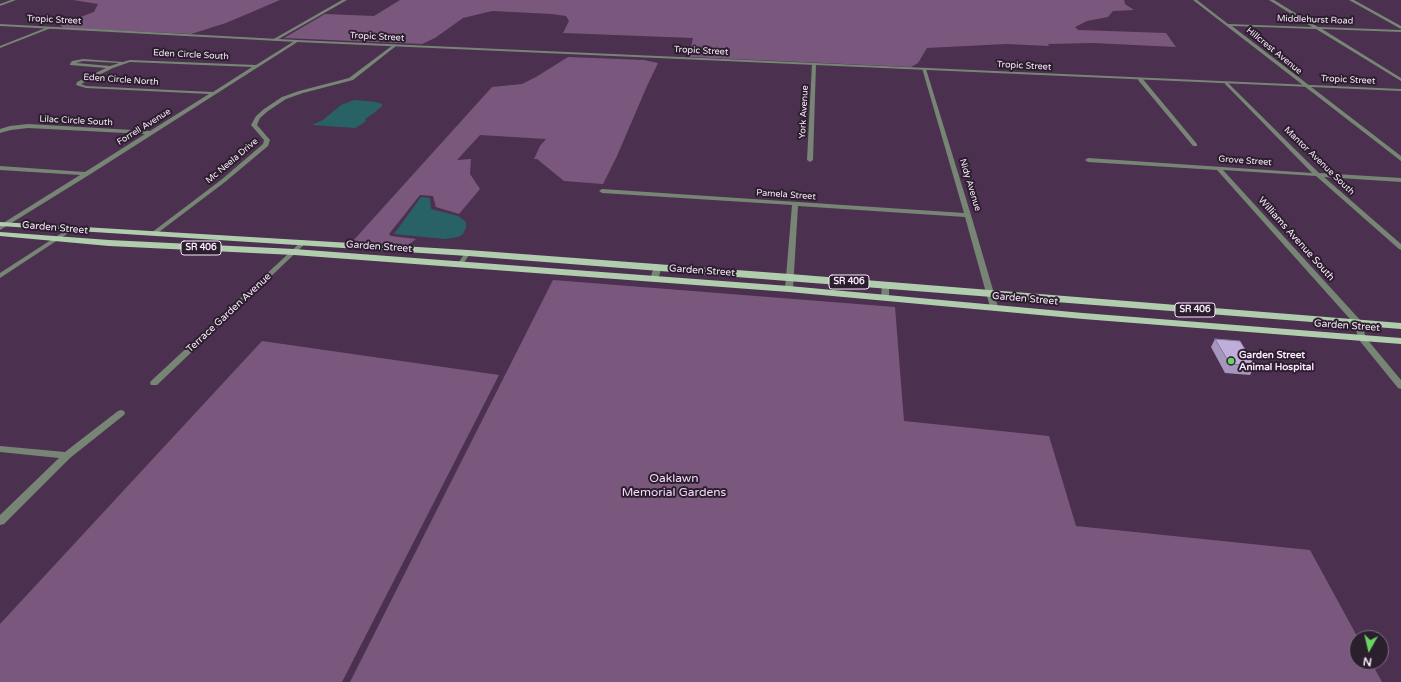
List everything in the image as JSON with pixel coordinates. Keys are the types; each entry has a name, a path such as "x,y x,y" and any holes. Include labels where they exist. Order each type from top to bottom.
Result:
{"main road":[{"name":"Garden Street","path":"2,225 468,253 1401,326"},
{"name":"Garden Street","path":"0,234 55,239 294,252 789,289 994,308 1401,341"},
{"path":"1222,312 1226,319 1244,329"}],"street":[{"path":"0,5 14,0"},
{"path":"274,40 345,0"},
{"name":"Hillcrest Avenue","path":"1195,0 1228,24 1305,86 1401,158"},
{"path":"1271,0 1401,80"},
{"path":"1351,0 1401,28"},
{"name":"Middlehurst Road","path":"1228,24 1401,31"},
{"name":"Tropic Street","path":"0,25 394,46 1401,90"},
{"path":"0,47 49,28"},
{"name":"Forrell Avenue","path":"2,225 87,174 297,41"},
{"name":"Mc Neela Drive","path":"152,234 223,181 266,145 267,140 254,125 258,117 266,110 284,98 350,79 394,46"},
{"path":"111,67 72,64 83,60 123,62"},
{"name":"Eden Circle South","path":"123,62 140,60 258,66"},
{"name":"Eden Circle North","path":"123,62 79,83 78,85 86,87 214,93"},
{"name":"York Avenue","path":"810,160 814,64"},
{"name":"Nidy Avenue","path":"924,69 994,308"},
{"path":"1140,79 1195,145"},
{"name":"Mantor Avenue South","path":"1227,83 1318,174 1401,248"},
{"name":"Lilac Circle South","path":"0,131 28,126 152,133"},
{"name":"Grove Street","path":"1088,160 1401,180"},
{"path":"0,168 87,174"},
{"name":"Williams Avenue South","path":"1218,168 1358,323"},
{"name":"Pamela Street","path":"602,191 795,205 968,215"},
{"path":"789,289 795,205"},
{"path":"0,276 71,228"},
{"name":"Terrace Garden Avenue","path":"154,383 304,242"},
{"path":"460,264 468,253"},
{"path":"654,279 658,267"},
{"path":"885,285 885,298"},
{"path":"1358,323 1362,338 1401,386"},
{"path":"0,521 67,456 121,412"},
{"path":"0,449 67,456"}],"green space":[{"path":"73,0 280,0 226,23 191,34 64,28 61,24 94,12 98,4"},
{"path":"400,0 1124,0 1125,4 1134,10 1113,11 1108,17 1087,21 1075,27 1078,30 1166,33 1176,47 1093,43 1048,44 1049,46 1006,44 927,48 918,63 911,67 689,57 693,38 563,33 569,21 566,16 492,11 463,18 435,38 422,44 284,38 325,14 374,16"},
{"path":"568,57 644,60 658,63 603,184 564,181 537,159 534,159 540,146 546,139 480,135 457,160 471,159 470,174 480,189 459,214 436,207 433,196 420,195 389,234 391,236 416,239 407,246 352,242 492,87 522,84"},
{"name":"Oaklawn Memorial Gardens","path":"553,280 895,307 904,421 1049,436 1076,526 1310,550 1354,630 1349,630 1349,670 1375,670 1382,682 350,682"},
{"path":"262,341 499,375 342,682 0,682 0,624"}],"shaded area":[{"path":"354,100 376,102 382,104 382,106 365,119 366,121 355,128 312,125 323,120 341,105"},
{"path":"421,197 430,198 431,209 458,216 466,222 466,227 463,234 458,237 445,239 394,234"}],"building":[{"path":"1215,339 1240,341 1255,366 1230,364"}],"place":[{"name":"Garden Street Animal Hospital","path":"1231,361"}]}
